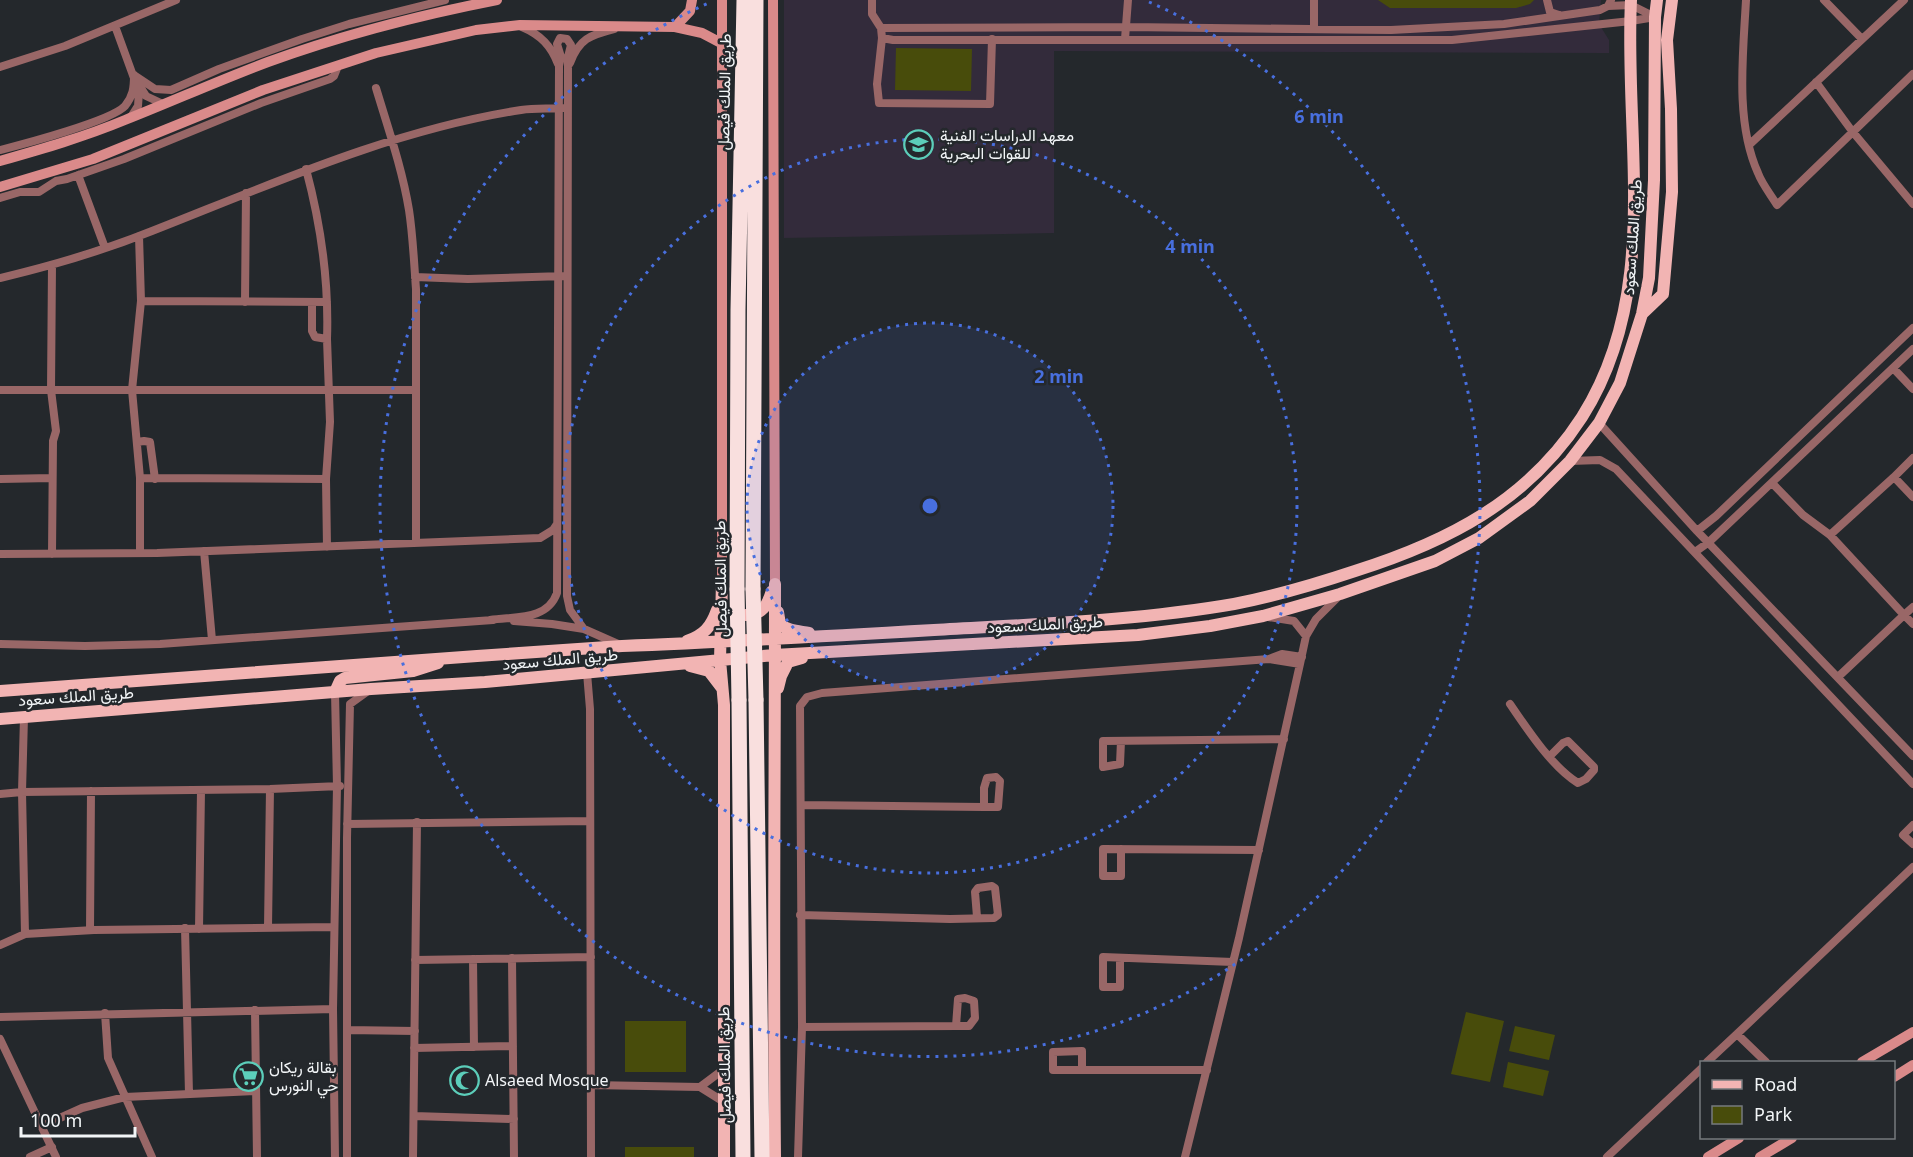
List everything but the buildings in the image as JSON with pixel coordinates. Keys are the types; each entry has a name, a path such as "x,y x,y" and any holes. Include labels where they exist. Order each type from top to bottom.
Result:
{"highway":[{"name":"طريق الملك فيصل","path":"743,1157 737,589 738,346 744,0"},
{"name":"طريق الملك فيصل","path":"756,0 753,589 762,1157"}],"main road":[{"path":"0,161 64,143 269,61 353,34 496,0"},
{"path":"675,27 690,11 692,0"},
{"path":"722,0 720,660 724,705 724,1157"},
{"path":"773,0 775,1157"},
{"name":"طريق الملك سعود","path":"0,719 485,682 677,663 1138,635 1210,626 1263,616 1340,594 1435,561 1479,538 1530,501 1570,461 1599,423 1620,383 1642,314 1649,278 1654,180 1654,17 1657,0"},
{"path":"1642,314 1664,294 1672,192 1667,40 1672,0"},
{"name":"طريق الملك سعود","path":"0,691 344,664 622,646 775,640 1143,616 1236,603 1322,582 1393,559 1438,541 1506,499 1559,447 1581,417 1602,380 1618,338 1628,294 1634,231 1631,3"},
{"path":"0,187 67,168 138,142 263,90 376,53 476,30 517,25 675,27 702,33 721,44"},
{"path":"722,582 728,607 733,613 744,615 759,613 765,609 774,584"},
{"path":"678,645 701,636 713,622 722,582"},
{"path":"774,584 780,624 794,631 834,636"},
{"path":"773,710 781,676 788,662 832,652"},
{"path":"335,692 340,681 345,678 413,671 430,664 478,656"},
{"path":"677,663 709,671 722,688"},
{"path":"724,705 728,685 735,678 758,676 764,677 768,683 773,710"},
{"path":"1864,1061 1913,1032"},
{"path":"1895,1076 1913,1065"},
{"path":"1708,1157 1736,1139"},
{"path":"1760,1157 1789,1139"}],"street":[{"path":"0,67 65,46 176,0"},
{"path":"135,79 155,89 171,90 219,69 302,39 349,24 444,0"},
{"path":"872,0 872,14 881,28 882,38 877,84 879,103 990,104 992,39"},
{"path":"1125,39 1128,0"},
{"path":"1314,0 1314,29"},
{"path":"1547,0 1550,12 1561,15"},
{"path":"1746,0 1743,57 1745,129 1758,174 1777,205 1913,74"},
{"path":"1824,0 1862,39"},
{"path":"1749,145 1904,0"},
{"path":"881,28 1460,28 1600,10 1610,3 1631,3 1654,17"},
{"path":"882,38 893,40 1452,40 1654,17"},
{"path":"517,25 543,39 553,52 559,66"},
{"path":"115,26 140,98 130,118"},
{"path":"569,66 574,52 585,40 596,33 624,26"},
{"path":"0,644 85,646 212,640 490,620 533,615 548,608 557,593 558,552 559,66 561,57 556,44 560,38 567,39 571,45 568,53 567,596 570,610 584,629"},
{"path":"53,182 124,159 261,103 330,79 334,76 338,66"},
{"path":"559,66 569,66"},
{"path":"135,79 146,96 163,105"},
{"path":"0,150 54,135 119,111 134,93 135,79"},
{"path":"1816,82 1852,131 1913,204"},
{"path":"376,88 392,141 408,209 415,277 416,543"},
{"path":"0,278 105,248 306,169 392,141 445,126 523,110 569,108"},
{"path":"0,198 20,192 39,192 47,188 67,168"},
{"path":"306,169 322,240 327,302 330,390 326,479 327,547"},
{"path":"78,175 105,248"},
{"path":"245,302 246,193"},
{"path":"139,236 141,301 132,390 140,478 140,553"},
{"path":"52,264 51,390 56,430 53,441 52,554"},
{"path":"415,277 468,279 568,276"},
{"path":"141,301 327,302"},
{"path":"312,302 312,330 315,337 327,339"},
{"path":"1697,531 1716,516 1913,328"},
{"path":"1695,552 1709,542 1913,349"},
{"path":"1893,368 1913,389"},
{"path":"0,390 415,390"},
{"path":"1599,423 1697,531 1913,756"},
{"path":"137,442 150,442 155,478"},
{"path":"1830,535 1913,458"},
{"path":"1570,461 1600,460 1616,469 1913,784"},
{"path":"1894,477 1913,497"},
{"path":"0,479 52,478"},
{"path":"140,478 326,479"},
{"path":"1772,483 1803,515 1830,535 1913,624"},
{"path":"0,554 140,553 540,538 553,530 558,523"},
{"path":"540,538 558,552"},
{"path":"204,551 212,640"},
{"path":"1185,1157 1233,962 1306,636 1316,619 1340,594"},
{"path":"1838,677 1913,607"},
{"path":"1263,616 1294,621 1306,636"},
{"path":"490,620 541,623 584,629 622,646"},
{"path":"798,1157 802,1027 800,706 807,697 822,693 937,683 1269,659 1301,660"},
{"path":"587,673 590,709 591,1157"},
{"path":"347,1157 347,824 350,704 372,689"},
{"path":"335,692 337,786 333,1009 335,1157"},
{"path":"1510,704 1535,740 1550,756 1578,783 1586,779 1594,770 1594,767 1568,741 1550,756"},
{"path":"24,717 22,792 25,934"},
{"path":"1120,741 1284,739"},
{"path":"0,794 270,789 348,784"},
{"path":"268,927 270,789"},
{"path":"199,929 201,790"},
{"path":"90,930 91,791"},
{"path":"801,805 984,807"},
{"path":"347,824 590,821"},
{"path":"413,1157 417,822"},
{"path":"1913,825 1903,835 1913,844"},
{"path":"1121,849 1259,850"},
{"path":"1708,1061 1913,867"},
{"path":"800,915 994,918 998,915 996,888 992,886 978,888 975,892 977,917"},
{"path":"0,945 25,934 90,930 334,927"},
{"path":"185,928 189,1094"},
{"path":"416,960 591,957"},
{"path":"512,958 514,1157"},
{"path":"1120,958 1233,962"},
{"path":"473,959 474,1047"},
{"path":"0,1017 333,1009"},
{"path":"255,1010 257,1157"},
{"path":"105,1013 108,1058 152,1157"},
{"path":"802,1027 956,1026"},
{"path":"347,1030 415,1031"},
{"path":"1737,1034 1765,1061"},
{"path":"0,1039 57,1157"},
{"path":"414,1048 513,1046"},
{"path":"1082,1070 1082,1051 1053,1052 1053,1070 1082,1070 1207,1070"},
{"path":"700,1087 724,1069"},
{"path":"1608,1157 1700,1069"},
{"path":"591,1085 700,1087 724,1102"},
{"path":"42,1126 82,1108 125,1096 255,1092"},
{"path":"414,1116 514,1119"},
{"path":"30,1157 52,1147"}],"shaded area":[{"name":"معهد الدراسات الفنية للقوات البحرية","path":"784,0 1601,0 1599,24 1609,40 1609,53 1054,51 1054,233 784,238"}],"green space":[{"path":"1378,0 1534,0 1530,4 1516,8 1390,8"},
{"path":"896,48 972,49 971,91 895,90"},
{"path":"1466,1012 1504,1021 1490,1082 1451,1074"},
{"path":"625,1021 686,1021 686,1072 625,1072"},
{"path":"1515,1026 1555,1035 1549,1060 1509,1051"},
{"path":"1508,1062 1549,1071 1543,1096 1503,1087"},
{"path":"625,1147 694,1147 694,1157 625,1157"}],"place":[{"name":"معهد الدراسات الفنية للقوات البحرية","path":"919,144"},
{"name":"بقالة ريكان حي النورس","path":"248,1076"},
{"name":"Alsaeed Mosque","path":"464,1080"}]}
